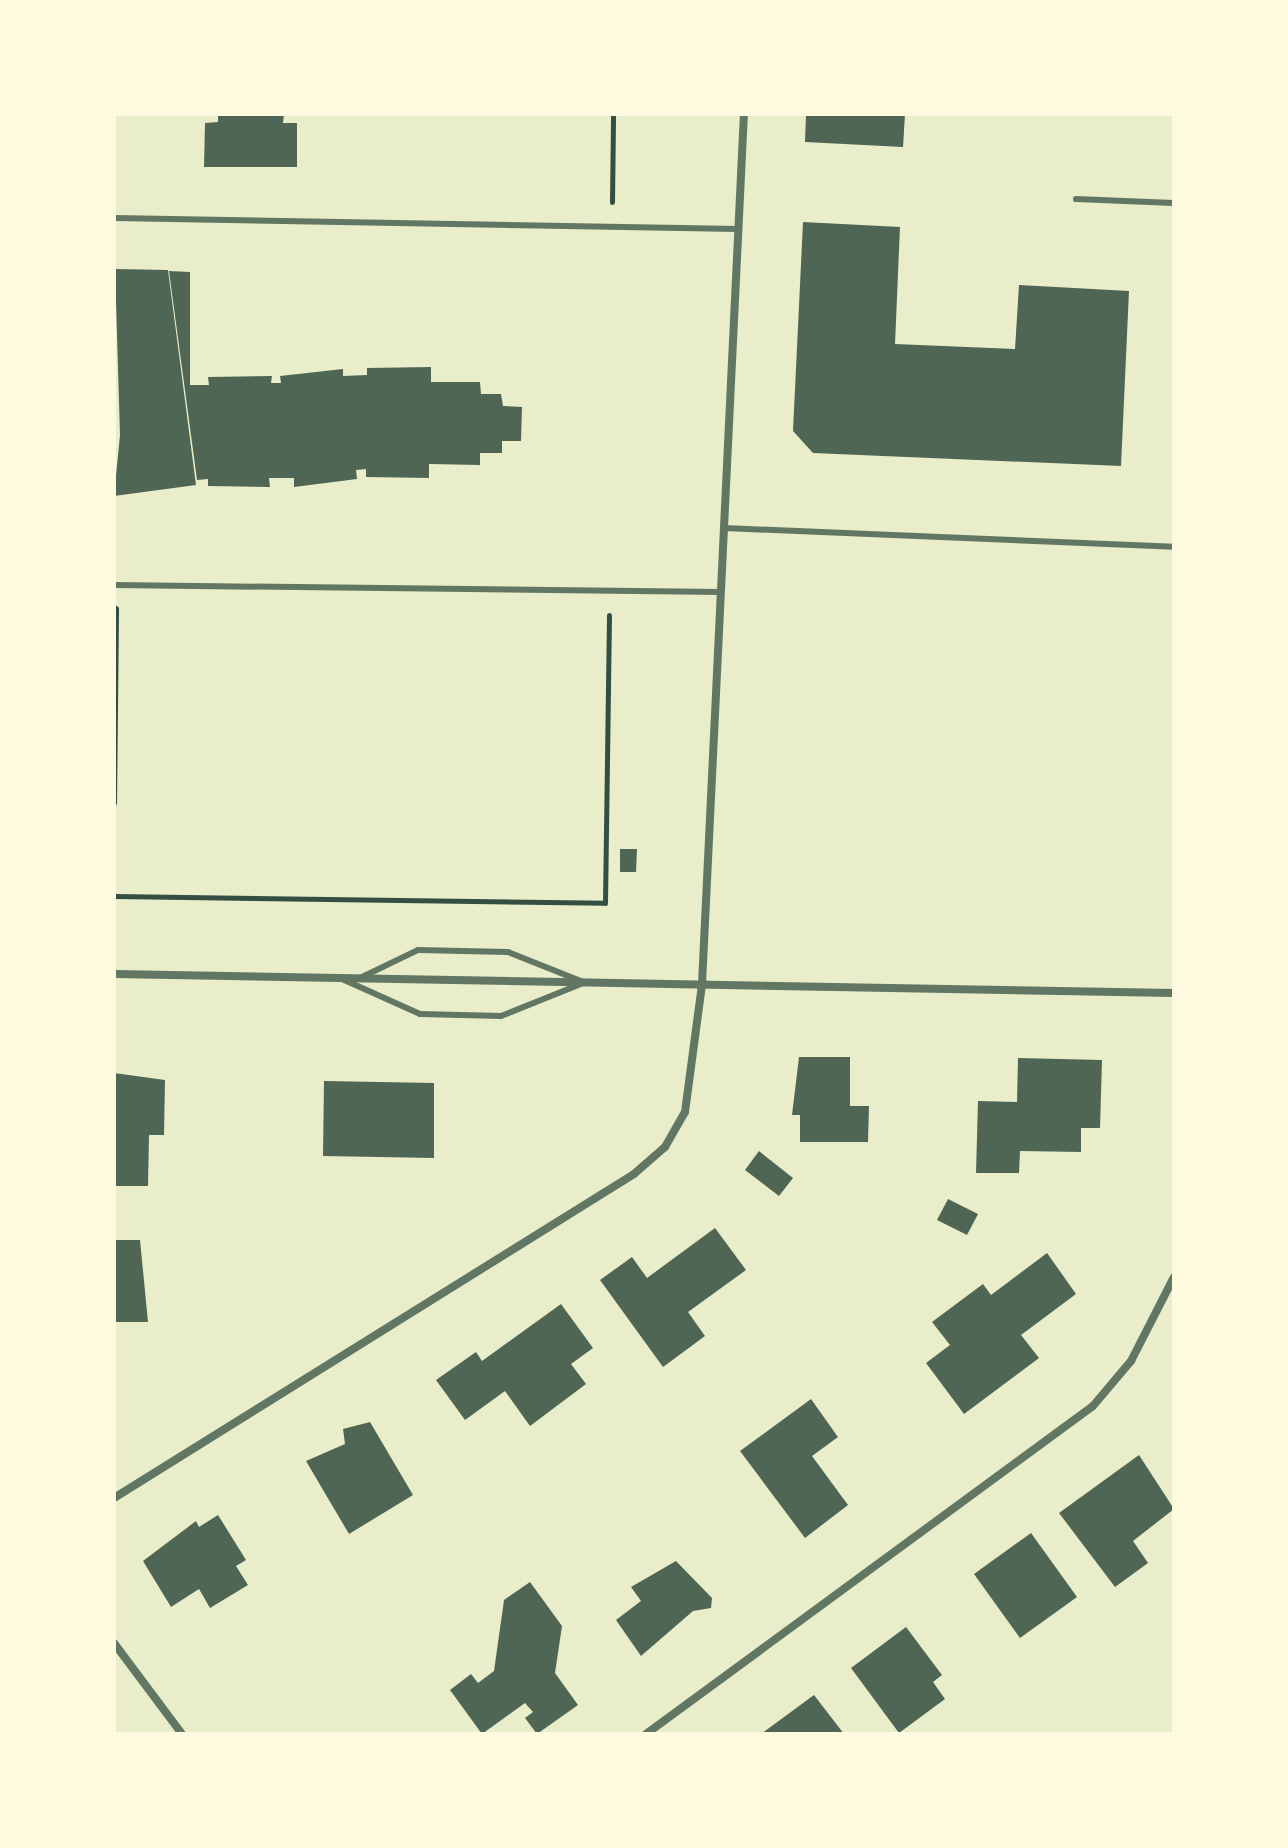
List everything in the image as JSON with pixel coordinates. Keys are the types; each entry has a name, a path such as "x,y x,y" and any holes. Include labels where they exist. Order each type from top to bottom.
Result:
{"street":[{"path":"114,1498 634,1174 665,1147 685,1112 702,984 744,114"},
{"path":"114,974 1174,993"},
{"path":"646,1734 1093,1406 1131,1361 1174,1277"},
{"path":"114,1643 182,1734"}],"lane":[{"path":"1076,199 1174,203"},
{"path":"114,218 738,229"},
{"path":"724,528 1174,547"},
{"path":"115,585 721,592"},
{"path":"360,978 418,950 508,952 584,982"},
{"path":"339,978 420,1014 488,1016 584,982"}],"path":[{"path":"612,227 613,114"},
{"path":"114,803 115,585"},
{"path":"114,896 605,903 609,590"}],"building":[{"path":"218,114 284,114 283,123 297,123 297,167 204,167 205,123 218,122"},
{"path":"806,114 905,114 903,147 805,142"},
{"path":"803,222 900,227 895,344 1015,349 1019,285 1129,291 1121,466 813,453 793,431"},
{"path":"115,269 168,270 196,485 114,496 120,435"},
{"path":"169,271 190,272 190,385 209,385 208,377 272,376 271,383 281,383 280,376 343,369 343,376 367,375 367,368 431,367 431,382 480,382 481,394 501,394 503,406 522,407 521,441 502,441 502,453 480,453 480,465 429,464 429,478 366,477 366,469 356,470 357,479 294,487 294,478 269,478 270,487 208,486 208,479 197,480"},
{"path":"620,849 637,849 636,872 620,872"},
{"path":"799,1057 850,1057 850,1106 869,1106 868,1142 800,1142 800,1115 792,1115"},
{"path":"1018,1058 1102,1060 1100,1128 1081,1128 1081,1152 1020,1151 1019,1173 976,1173 978,1101 1017,1102"},
{"path":"114,1073 165,1080 164,1135 149,1135 148,1186 114,1186"},
{"path":"324,1081 434,1083 434,1158 323,1156"},
{"path":"759,1151 793,1178 779,1196 745,1170"},
{"path":"948,1199 978,1214 967,1235 937,1220"},
{"path":"715,1228 746,1270 688,1312 705,1336 663,1367 600,1280 632,1257 647,1278"},
{"path":"114,1240 140,1240 148,1322 114,1322"},
{"path":"1047,1253 1076,1294 1021,1335 1039,1358 964,1414 926,1363 950,1345 932,1322 983,1284 991,1295"},
{"path":"561,1304 593,1348 571,1364 586,1384 530,1426 505,1391 465,1420 436,1380 476,1352 482,1361"},
{"path":"811,1399 838,1437 812,1456 848,1505 805,1538 740,1451"},
{"path":"370,1422 413,1495 349,1534 306,1461 345,1444 343,1429"},
{"path":"1139,1455 1174,1509 1133,1541 1148,1563 1115,1587 1059,1513"},
{"path":"218,1515 246,1560 236,1566 248,1585 210,1608 199,1589 171,1607 143,1561 196,1521 199,1527"},
{"path":"1031,1533 1077,1597 1020,1638 974,1574"},
{"path":"676,1561 712,1598 711,1608 693,1611 641,1656 616,1620 641,1601 631,1587"},
{"path":"530,1582 562,1626 555,1673 578,1705 537,1734 525,1718 533,1712 525,1703 482,1734 450,1690 471,1674 478,1683 494,1671 504,1600"},
{"path":"906,1627 942,1675 933,1682 945,1699 899,1733 851,1668"},
{"path":"814,1695 844,1734 761,1734"}]}
